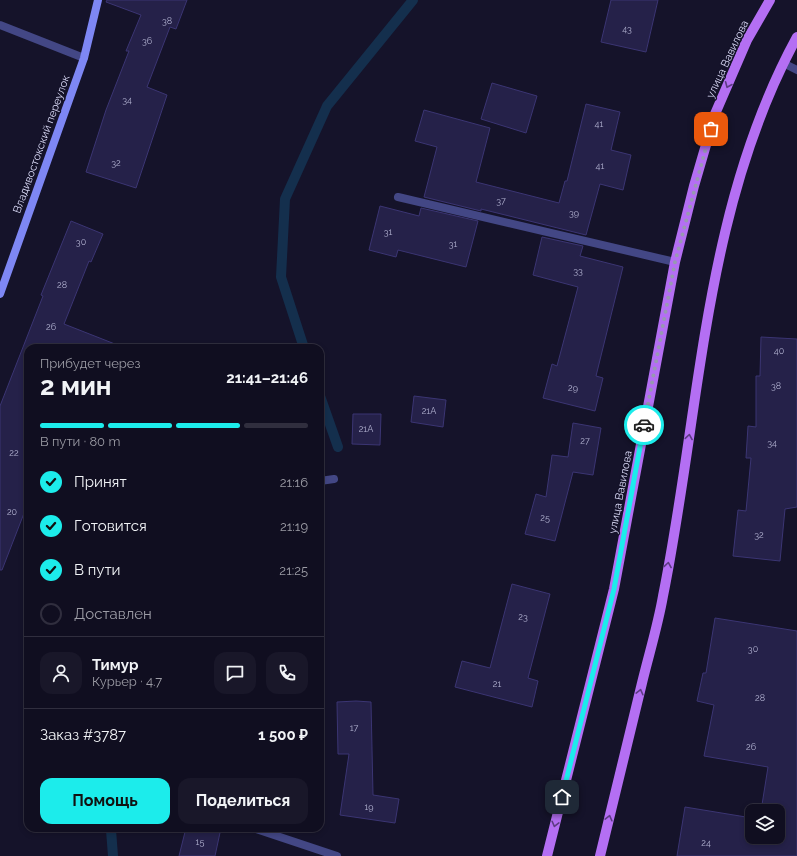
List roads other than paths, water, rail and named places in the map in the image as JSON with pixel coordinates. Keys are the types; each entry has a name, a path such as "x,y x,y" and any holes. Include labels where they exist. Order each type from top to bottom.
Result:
{"main road":[{"name":"улица Вавилова","path":"547,856 614,589 675,262 715,114 747,40 770,0"},
{"path":"600,856 663,597 718,262 734,192 756,126 783,63 797,37"}],"street":[{"name":"Владивостокский переулок","path":"0,294 84,58 98,0"},
{"path":"0,25 84,58"},
{"path":"783,63 797,70"},
{"path":"398,197 675,262"},
{"path":"324,480 334,479"},
{"path":"265,832 337,856"}],"waterway":[{"path":"303,344 281,277 285,199 327,106 413,0"},
{"path":"324,407 338,447"},
{"path":"111,832 113,856"}]}
